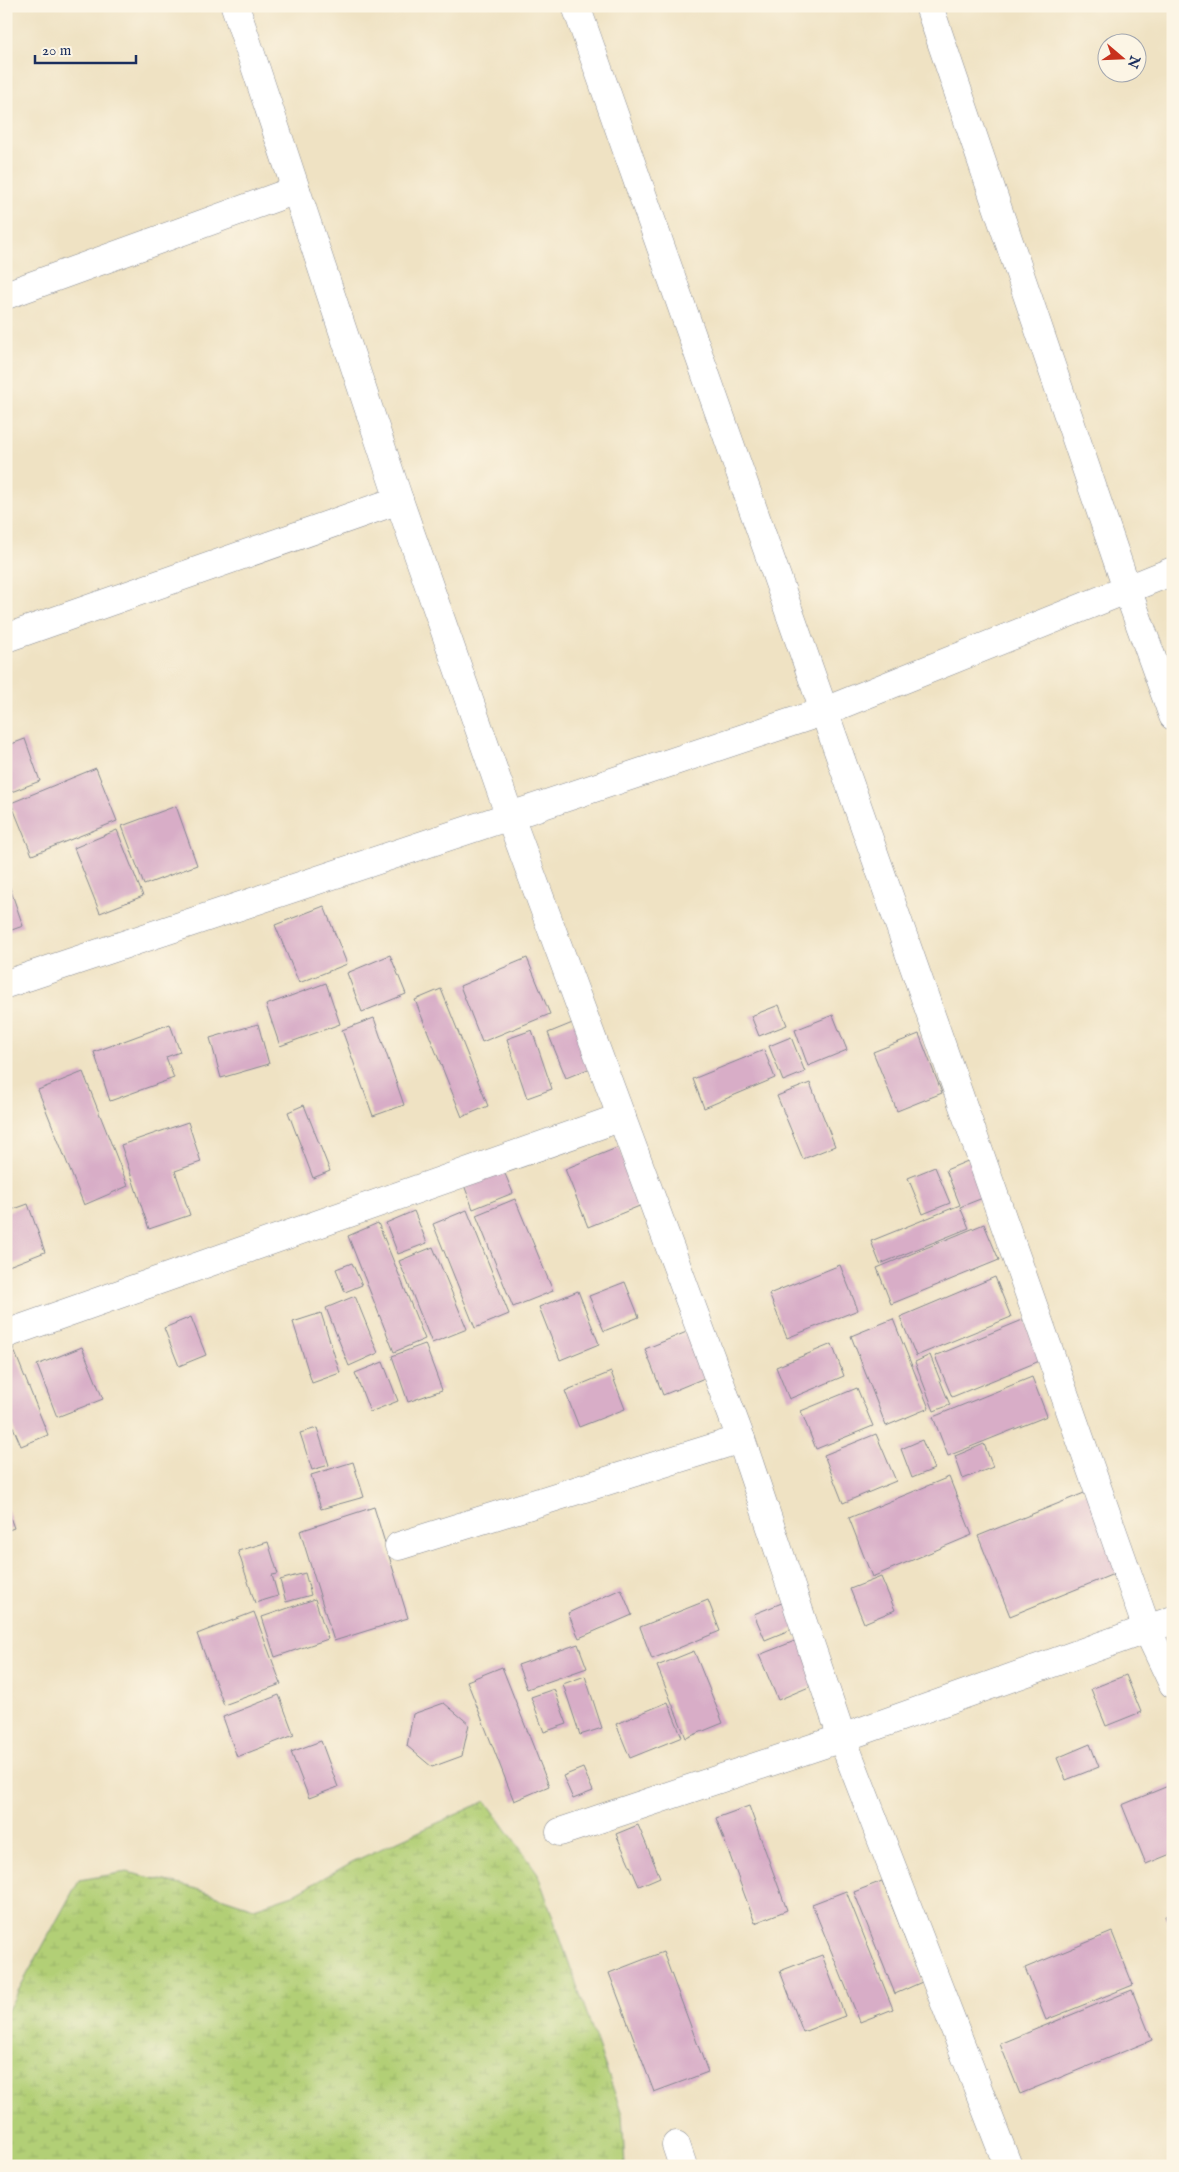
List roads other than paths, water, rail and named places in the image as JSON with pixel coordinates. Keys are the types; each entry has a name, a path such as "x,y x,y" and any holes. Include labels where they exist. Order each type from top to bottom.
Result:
{"street":[{"path":"235,6 399,500 510,817 741,1438 842,1738 1008,2166"},
{"path":"576,6 1147,1629 1173,1684"},
{"path":"930,6 1127,589 1173,716"},
{"path":"6,294 296,190"},
{"path":"6,638 399,500"},
{"path":"6,984 824,711 1173,571"},
{"path":"6,1334 622,1117"},
{"path":"399,1546 741,1438"},
{"path":"560,1832 842,1738 1173,1620"}]}
